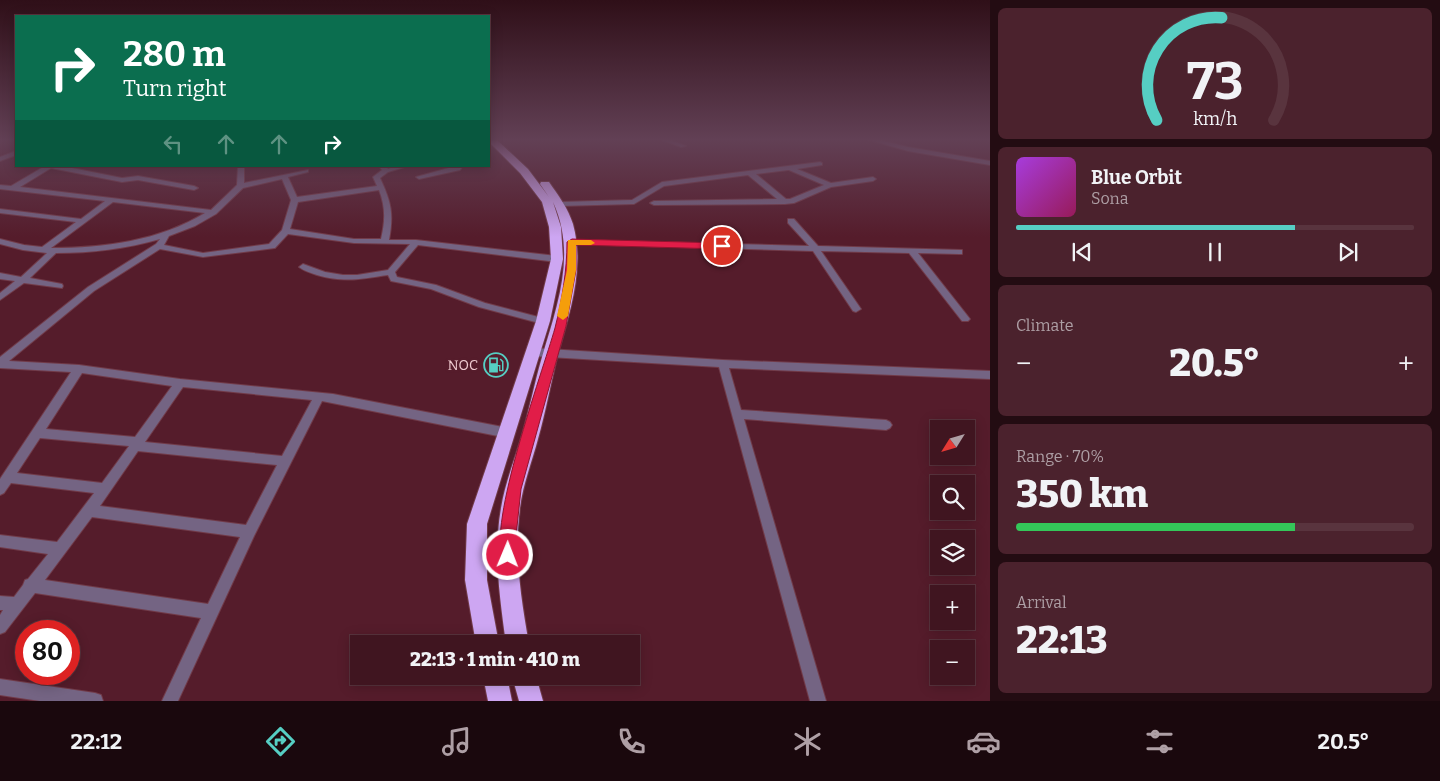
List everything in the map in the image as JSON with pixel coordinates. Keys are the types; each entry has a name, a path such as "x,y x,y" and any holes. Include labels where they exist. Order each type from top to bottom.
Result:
{"highway":[{"path":"486,635 476,580 477,524 543,321 557,259 555,227 547,202 529,172"},
{"path":"516,635 509,594 508,536 514,489 529,440 551,353 561,326 572,270 572,242 560,204 530,172"},
{"path":"497,685 500,701"},
{"path":"526,685 530,701"}],"street":[{"path":"13,188 40,172"},
{"path":"79,172 122,180 138,178 194,188"},
{"path":"240,186 241,172"},
{"path":"0,242 52,253 104,248 165,237 213,213 240,186 303,172"},
{"path":"381,172 376,177 388,201 390,216 384,242"},
{"path":"419,177 445,172"},
{"path":"560,204 634,202 662,184 763,172"},
{"path":"798,172 830,184"},
{"path":"750,173 785,202"},
{"path":"159,246 183,252 212,254 237,249 272,246 286,231 295,200 284,176"},
{"path":"654,203 785,202 795,200 830,184 873,179"},
{"path":"1,187 213,213"},
{"path":"295,200 381,188"},
{"path":"42,251 113,200"},
{"path":"0,211 83,221"},
{"path":"792,221 816,248 856,309"},
{"path":"286,231 354,241 416,242 557,259"},
{"path":"0,364 92,289 159,246 165,237"},
{"path":"303,268 321,274 358,278 391,272 416,242"},
{"path":"572,242 959,252"},
{"path":"912,251 965,319"},
{"path":"0,297 52,253"},
{"path":"391,272 394,279 433,287 482,305 543,321"},
{"path":"0,276 59,286"},
{"path":"532,352 723,364 989,377"},
{"path":"0,364 79,369 351,401 508,433"},
{"path":"723,364 818,701"},
{"path":"0,489 79,369"},
{"path":"0,627 30,585 89,511 180,382"},
{"path":"170,701 249,532 319,397"},
{"path":"737,414 886,425"},
{"path":"37,433 285,461"},
{"path":"8,477 105,489"},
{"path":"89,511 249,532"},
{"path":"0,542 59,549"},
{"path":"30,585 210,612"},
{"path":"0,603 17,604"},
{"path":"0,687 36,697 95,701"}],"slow traffic":[{"path":"563,316 572,270 572,242 591,243"}],"place":[{"name":"NOC","path":"496,365"}],"route":[{"path":"508,555 508,536 514,489 529,440 551,353 561,326 572,270 572,242 722,246"}]}
